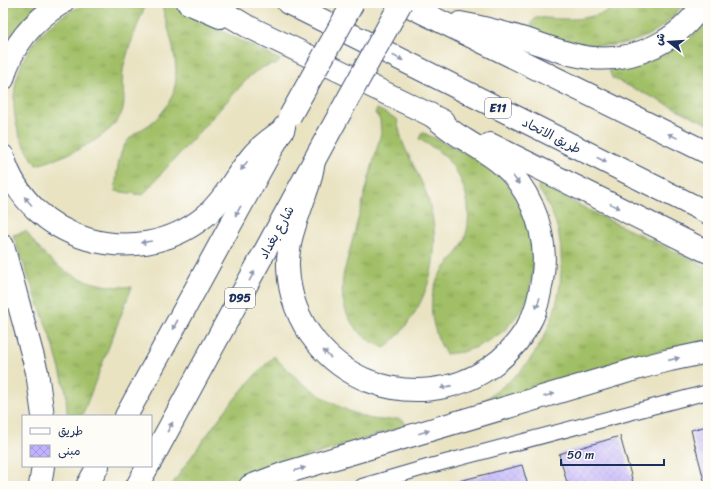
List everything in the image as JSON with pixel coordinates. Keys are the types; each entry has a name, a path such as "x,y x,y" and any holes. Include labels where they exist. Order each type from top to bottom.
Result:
{"main road":[{"path":"3,79 13,54 23,36 42,16 62,3"},
{"path":"188,3 247,26"},
{"path":"208,3 247,26 430,114 708,252"},
{"name":"طريق الاتحاد","path":"288,3 708,213"},
{"path":"127,415 353,3"},
{"path":"402,3 708,153"},
{"name":"شارع بغداد","path":"152,459 328,135 402,3"},
{"path":"431,18 505,33 577,56 608,59 628,56 648,50 667,40 684,27 704,3"},
{"path":"314,161 307,190 292,230 288,254 291,292 302,321 310,334 331,358 356,376 373,383 410,391 441,388 465,381 482,373 498,362 523,334 532,318 540,296 544,272 544,249 540,226 532,204 520,184 511,173 489,154 453,132 430,114"},
{"path":"3,156 11,178 20,191 34,207 54,224 74,234 95,241 125,244 139,243 154,241 176,234 205,216 224,196 250,158 286,123"},
{"path":"3,246 37,372 43,415"},
{"path":"250,486 285,473 643,367 708,352"},
{"path":"40,486 43,467"},
{"path":"87,486 97,467"},
{"path":"137,486 147,467"}],"street":[{"path":"362,486 449,461 708,392"}],"green space":[{"path":"3,3 42,3 20,24 3,50"},
{"path":"90,3 146,3 130,44 123,70 123,109 118,119 110,129 99,137 73,152 36,165 22,142 17,127 14,106 15,86 20,68 29,50 40,35 71,11"},
{"path":"165,3 280,60 276,65 262,68 249,77 143,195 115,191 119,160 123,148 128,140 160,115 168,104 174,91 176,69 172,42 162,6"},
{"path":"623,3 684,3 671,18 657,30 642,38 626,43 592,45 574,42 542,33 535,30 531,26 532,22 536,18 586,18 602,14"},
{"path":"708,21 708,124 612,78 609,70 637,65 663,55 687,40"},
{"path":"377,109 397,119 404,145 426,193 432,214 434,235 434,256 430,277 423,297 401,332 385,348 363,336 355,327 345,308 342,285 344,272 381,133 380,120 375,113"},
{"path":"422,132 485,163 507,182 529,223 535,261 528,298 522,309 506,329 497,336 477,347 462,352 446,354 437,335 432,314 432,303 436,283 443,269 459,251 466,235 468,210 466,198 463,185 450,163 442,154 419,139"},
{"path":"539,184 602,217 708,267 708,341 624,361 486,405 483,401 515,376 531,358 548,328 554,312 561,278 560,243 557,227 549,207 538,188"},
{"path":"26,231 46,256 58,266 84,280 99,284 132,287 82,415 67,415 66,392 53,344 13,235"},
{"path":"274,356 305,385 342,408 368,418 381,420 402,420 404,421 405,426 253,474 227,486 171,486 232,402"}],"building":[{"path":"708,426 708,479 704,480 691,430"},
{"path":"620,436 634,486 568,486 559,454"},
{"path":"522,465 528,486 455,486 455,482"}]}
